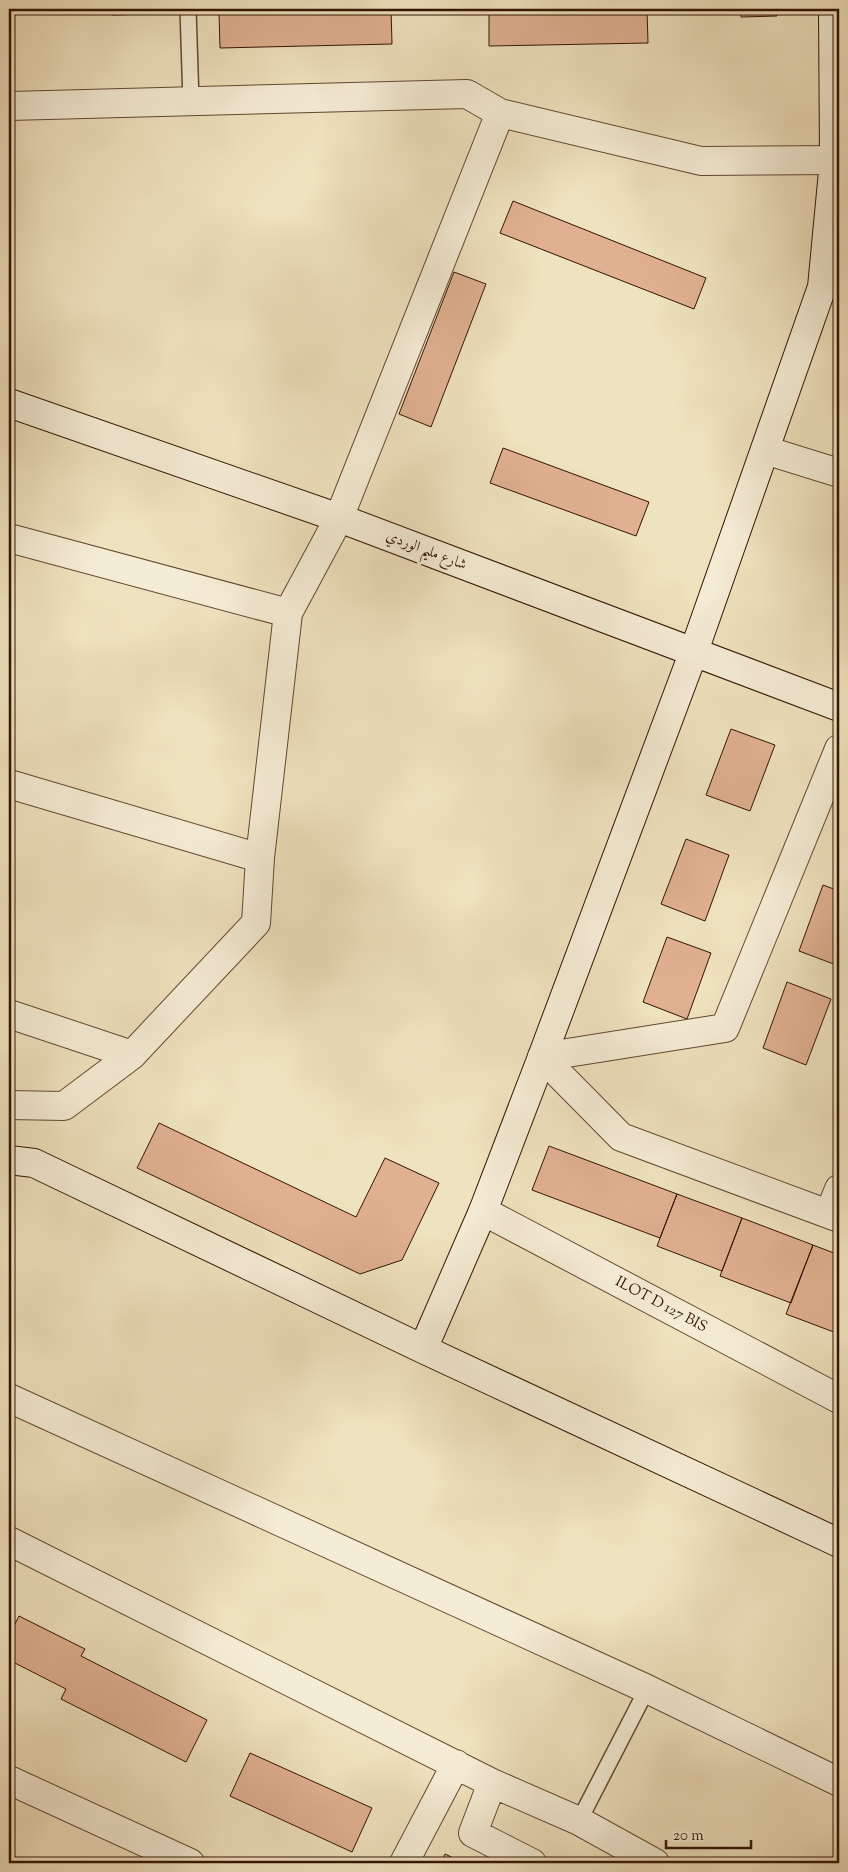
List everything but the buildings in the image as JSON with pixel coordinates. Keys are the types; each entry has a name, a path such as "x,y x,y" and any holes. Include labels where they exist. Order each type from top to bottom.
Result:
{"street":[{"path":"423,1349 483,1212 542,1057 694,651 822,287 836,160 833,9"},
{"path":"9,106 467,94 500,113 702,161 836,160"},
{"path":"9,1105 64,1106 132,1055 256,923 260,858 288,612 339,518 500,113"},
{"name":"شارع مليم الوردي","path":"9,403 339,518 839,707"},
{"path":"765,450 839,473"},
{"path":"9,538 288,612"},
{"path":"542,1057 725,1028 839,749"},
{"path":"9,784 260,858"},
{"path":"9,1014 132,1055"},
{"path":"542,1057 620,1137 834,1216 839,1189"},
{"path":"9,1160 34,1163 423,1349 839,1542"},
{"name":"ILOT D 127 BIS","path":"483,1212 839,1399"},
{"path":"9,1398 647,1689 839,1782"},
{"path":"9,1540 492,1783 579,1821 655,1863"},
{"path":"404,1863 456,1764"},
{"path":"9,1780 190,1863"},
{"path":"492,1783 473,1833 532,1863"}],"lane":[{"path":"188,9 192,102"},
{"path":"579,1821 647,1689"}]}
